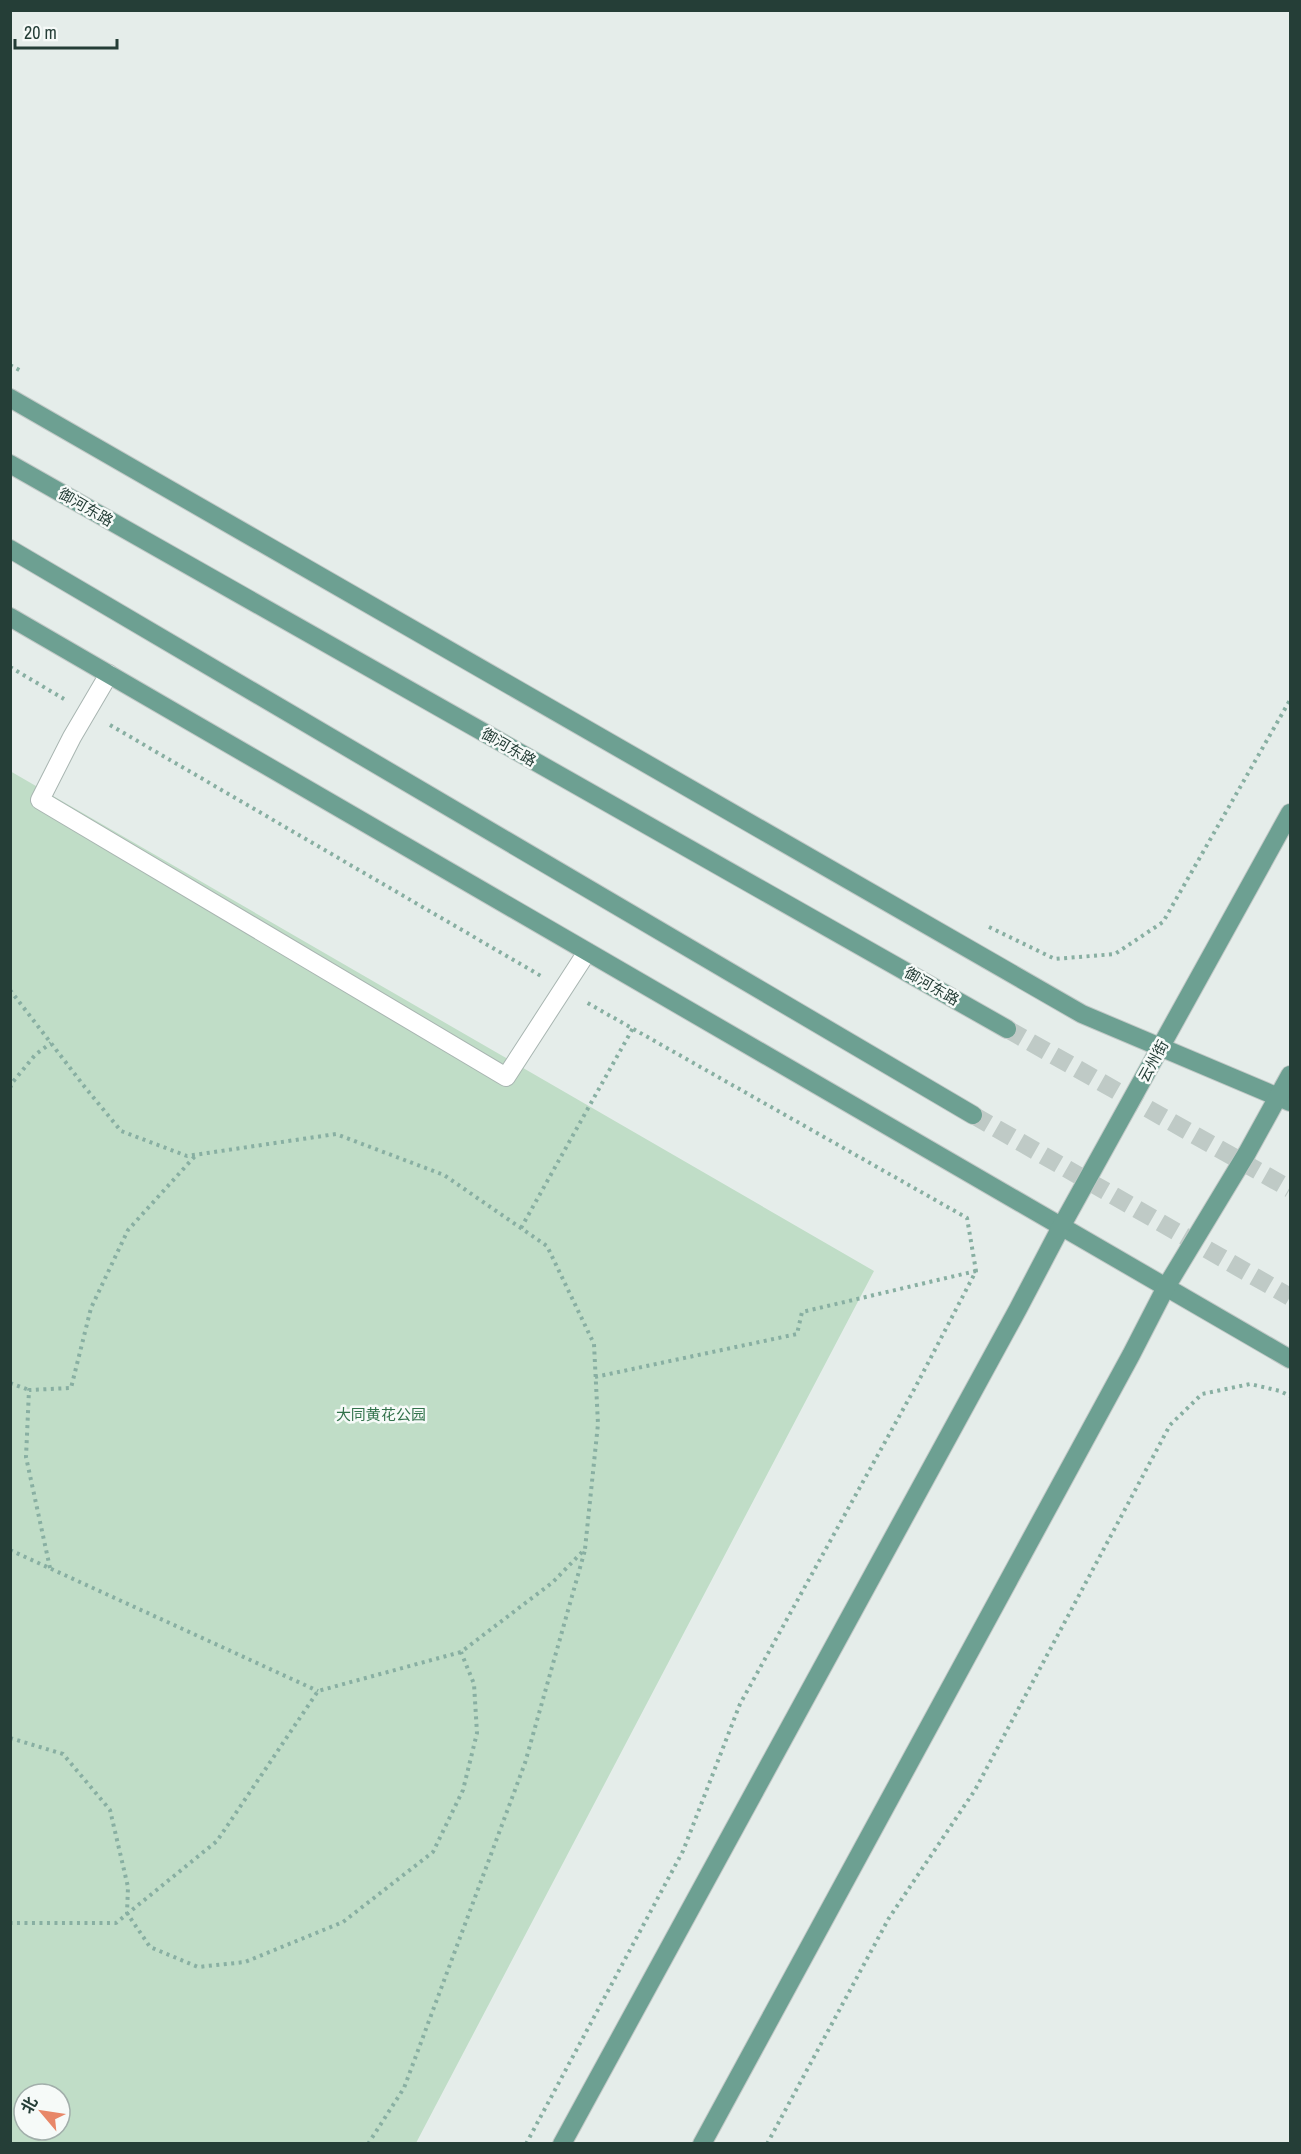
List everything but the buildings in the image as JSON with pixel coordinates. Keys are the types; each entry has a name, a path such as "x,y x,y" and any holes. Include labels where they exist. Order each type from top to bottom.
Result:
{"main road":[{"path":"10,398 1082,1014 1285,1099"},
{"name":"御河东路","path":"10,464 1007,1029"},
{"path":"10,549 973,1115"},
{"path":"10,617 1290,1359"},
{"name":"云州街","path":"562,2144 1061,1227 1290,813"},
{"path":"702,2144 1166,1287 1285,1099 1290,1075"}],"lane":[{"path":"110,674 72,737 40,800 506,1077 587,952"}],"path":[{"path":"10,365 31,377"},
{"path":"10,668 563,988 967,1218 976,1271 927,1366 740,1704 683,1851 526,2144"},
{"path":"981,923 1055,959 1115,954 1163,922 1290,700"},
{"path":"10,990 121,1131 187,1156 336,1134 444,1175 547,1246 594,1344 598,1424 585,1549 525,1763 404,2088 368,2144"},
{"path":"521,1228 633,1028"},
{"path":"10,1088 34,1055 51,1043"},
{"path":"10,1383 29,1390 71,1388 91,1308 128,1230 196,1155"},
{"path":"595,1377 797,1334 802,1312 976,1271"},
{"path":"767,2144 889,1918 975,1790 1170,1425 1202,1394 1250,1384 1280,1391 1290,1396"},
{"path":"29,1390 26,1457 50,1568"},
{"path":"10,1550 318,1691 461,1652 553,1582 585,1549"},
{"path":"10,1738 63,1754 110,1810 128,1887 128,1913 150,1947 198,1966 245,1962 344,1922 433,1852 463,1791 477,1733 474,1684 461,1652"},
{"path":"10,1923 116,1923 217,1842 318,1691"}],"green space":[{"name":"大同黄花公园","path":"10,771 874,1271 416,2143 11,2143"}],"tunnel":[{"path":"1007,1029 1290,1189"},
{"path":"973,1115 1290,1297"}]}
